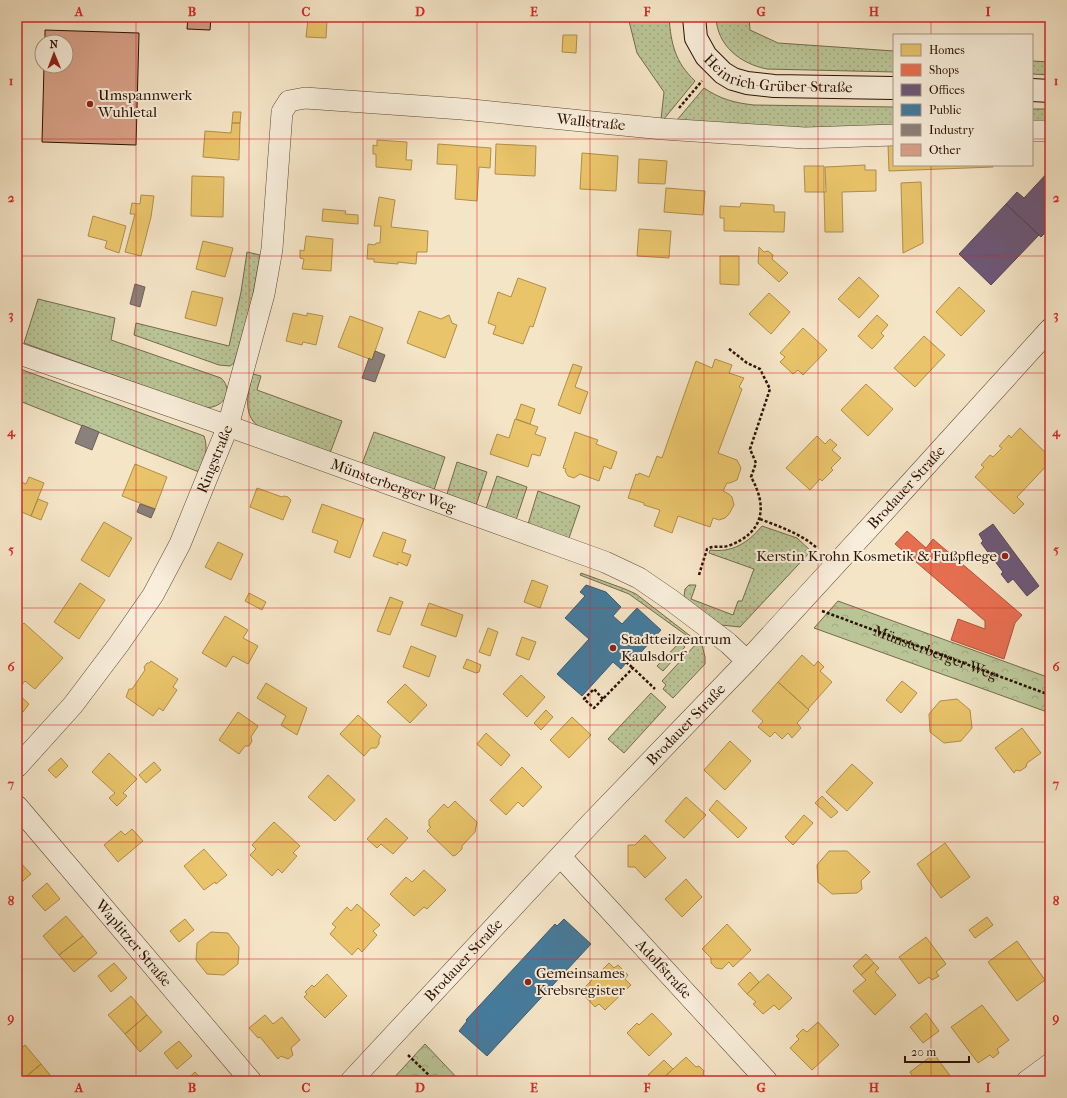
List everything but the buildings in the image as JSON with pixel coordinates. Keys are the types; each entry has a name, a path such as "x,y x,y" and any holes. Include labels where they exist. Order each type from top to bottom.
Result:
{"street":[{"name":"Heinrich-Grüber-Straße","path":"694,17 696,38 706,56 723,73 747,83 774,86 893,88"},
{"path":"1033,90 1050,90"},
{"name":"Wallstraße","path":"289,101 305,98 404,105 663,129 805,138 893,135"},
{"name":"Ringstraße","path":"17,767 73,705 119,644 153,595 180,544 228,426 264,294 272,249 282,112 289,101"},
{"path":"1033,131 1050,131"},
{"name":"Brodauer Straße","path":"351,1081 591,823 746,661 898,497 1050,329"},
{"name":"Münsterberger Weg","path":"17,353 228,426 605,562 639,578 671,600 728,643 746,661"},
{"name":"Waplitzer Straße","path":"17,806 251,1081"},
{"name":"Adolfstraße","path":"560,857 767,1081"},
{"path":"1028,1081 1050,1064"}],"path":[{"path":"685,101 699,84"},
{"path":"699,575 707,549 712,547 727,546 744,538 760,519 762,504 757,488 751,477 756,464 750,448 770,389 760,368 747,363 728,348"},
{"path":"760,519 796,533 807,539 817,548"},
{"name":"Münsterberger Weg","path":"822,611 1050,695"},
{"path":"626,662 655,689"},
{"path":"603,699 594,689 584,699 594,708 603,699 633,668"},
{"path":"408,1055 435,1081"}],"green space":[{"path":"628,17 669,17 671,36 675,52 683,67 695,81 664,119 661,119 664,92 637,53"},
{"path":"716,17 749,17 750,30 778,43 893,51 893,72 767,69 757,67 748,63 732,52 721,37 717,27"},
{"path":"1033,61 1050,62 1050,75 1033,74"},
{"path":"704,88 728,100 754,105 893,107 893,127 796,129 677,120"},
{"path":"1033,109 1050,109 1050,123 1033,122"},
{"path":"247,252 260,255 251,306 234,363 230,366 219,365 134,335 136,323 229,346 241,292"},
{"path":"38,299 115,318 111,340 221,378 225,383 227,394 220,403 215,406 202,407 24,343"},
{"path":"20,369 204,436 206,450 199,472 17,400 17,378"},
{"path":"253,374 261,376 257,390 342,421 330,453 258,426 253,421 248,409 248,395"},
{"path":"374,432 445,457 434,490 362,464"},
{"path":"457,462 487,472 476,505 447,494"},
{"path":"497,476 527,487 516,520 486,509"},
{"path":"538,491 580,506 569,538 528,524"},
{"path":"762,526 797,538 811,551 740,627 721,625 684,597 685,589 689,585 696,585 691,599 733,615 738,601 742,601 754,569 709,553 710,550 718,551 739,546 757,532"},
{"path":"581,573 636,594 702,645 705,664 673,698 663,689 666,685 662,681 697,643 629,594 580,575"},
{"path":"838,601 1050,678 1050,713 814,628"},
{"path":"680,642 685,647 663,671 657,666"},
{"path":"651,693 666,707 624,753 608,739"},
{"path":"425,1044 460,1081 391,1081"}],"place":[{"name":"Umspannwerk Wuhletal","path":"90,104"},
{"name":"Kerstin Krohn Kosmetik & Fußpflege","path":"1005,556"},
{"name":"Stadtteilzentrum Kaulsdorf","path":"613,648"},
{"name":"Gemeinsames Krebsregister","path":"528,982"}]}
